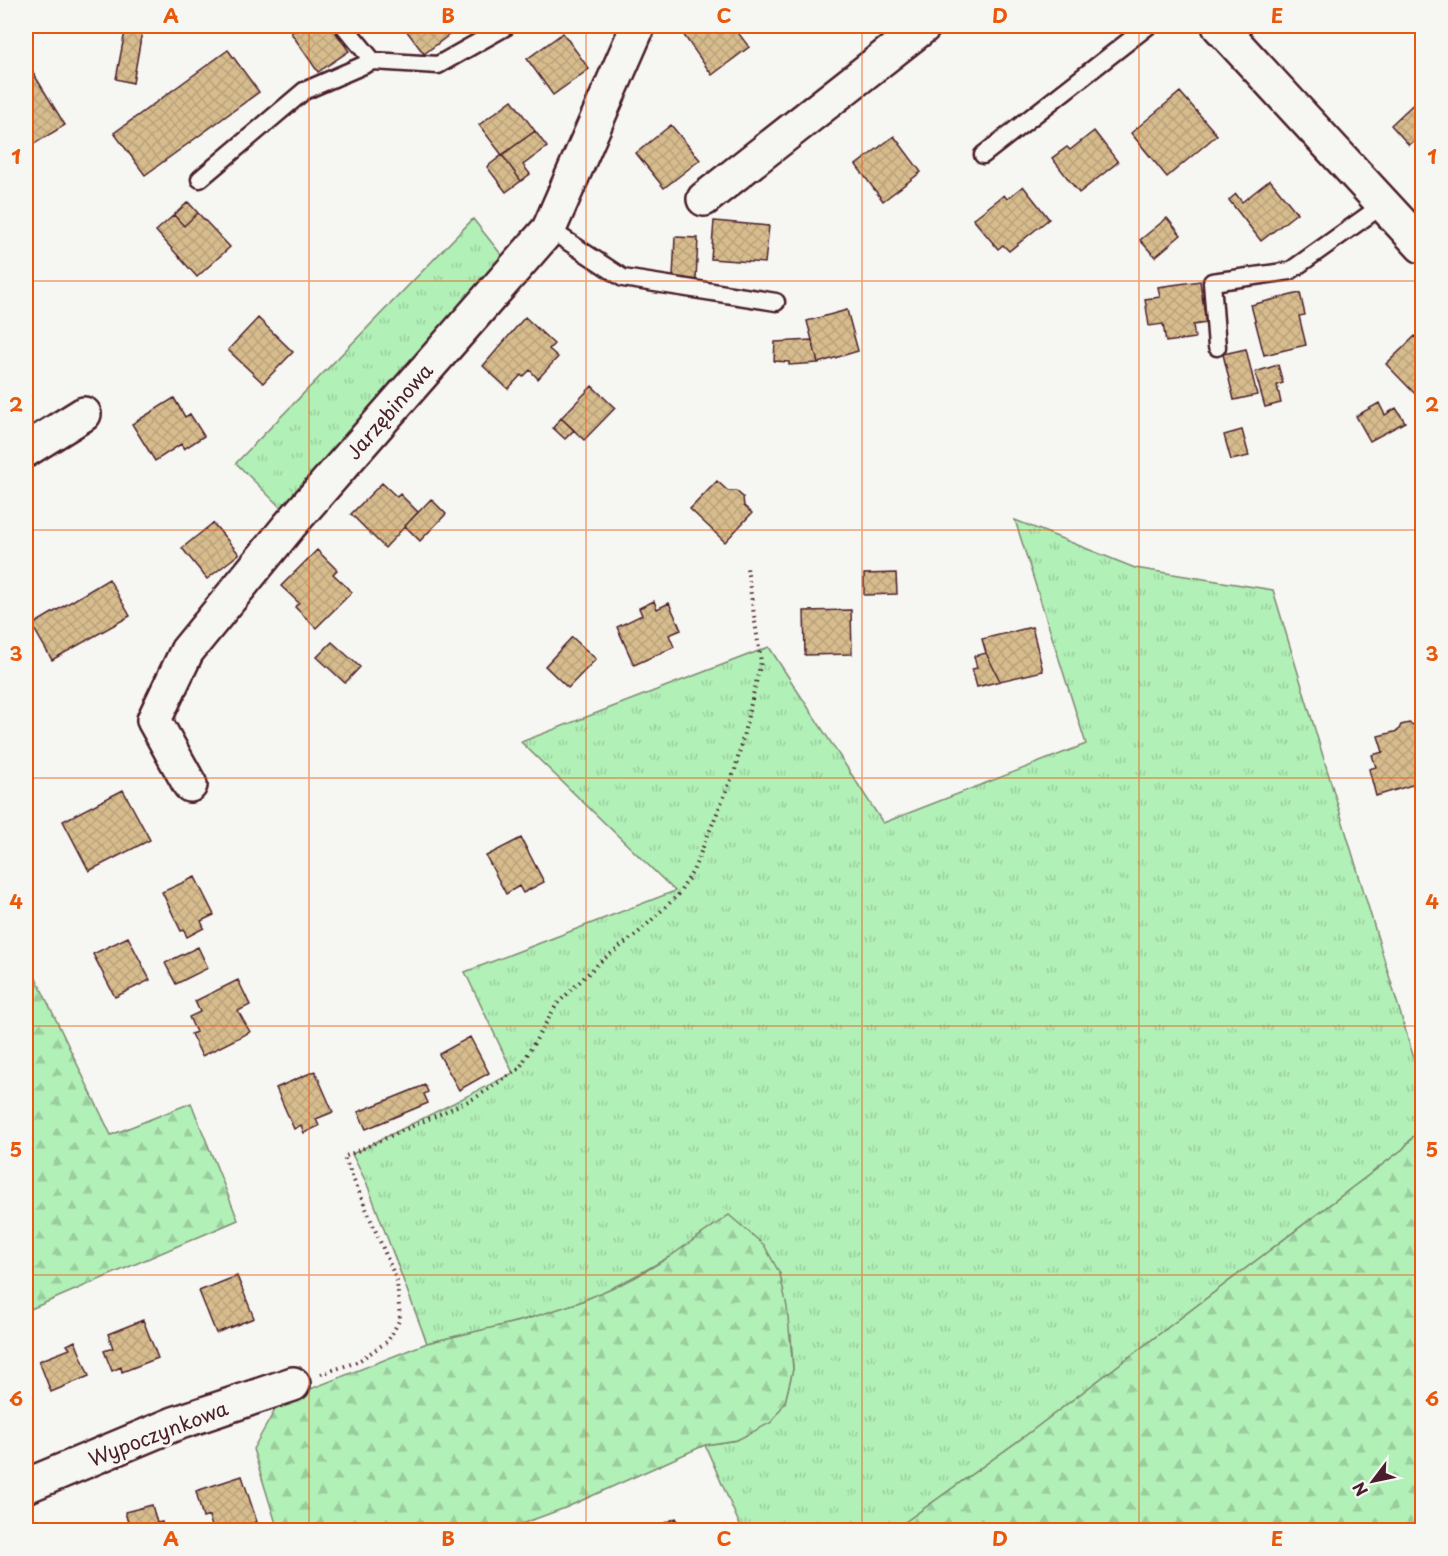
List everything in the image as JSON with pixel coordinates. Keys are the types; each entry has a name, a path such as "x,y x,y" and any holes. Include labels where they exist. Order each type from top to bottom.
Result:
{"street":[{"name":"Jarzębinowa","path":"190,786 154,720 187,651 289,526 549,229 638,26"},
{"path":"705,199 924,26"},
{"path":"1219,26 1422,246"},
{"path":"26,450 84,414"},
{"name":"Wypoczynkowa","path":"26,1486 174,1424 292,1384"}],"lane":[{"path":"344,26 373,60"},
{"path":"200,179 304,91 373,60 438,65 507,26"},
{"path":"983,155 1148,26"},
{"path":"1216,347 1212,282 1290,271 1384,204"},
{"path":"549,229 623,278 776,302"}],"path":[{"path":"292,1384 357,1362 388,1341 400,1319 397,1281 344,1156 475,1098 519,1069 557,1004 600,962 638,933 678,895 693,871 735,770 761,662 747,568"}],"green space":[{"path":"473,219 504,258 286,513 236,463"},
{"path":"1015,520 1135,568 1273,590 1422,1085 1422,1126 1403,1149 1025,1436 894,1530 742,1530 705,1445 737,1440 785,1402 793,1369 791,1335 669,1257 606,1291 566,1307 514,1323 427,1343 367,1184 352,1154 513,1073 465,972 675,891 521,742 769,647 883,823 1086,744"},
{"path":"26,957 111,1135 191,1103 238,1220 26,1311"},
{"path":"1422,1126 1422,1530 894,1530 1025,1436 1403,1149"},
{"path":"729,1215 764,1245 780,1274 787,1307 793,1369 785,1402 772,1422 737,1440 705,1445 565,1508 505,1530 278,1530 253,1449 280,1401 427,1343 524,1320 580,1302 634,1278 669,1257"}],"building":[{"path":"126,26 143,26 133,83 116,79"},
{"path":"301,26 331,26 349,51 318,72 291,33"},
{"path":"403,26 454,26 457,29 424,54"},
{"path":"694,26 698,29 703,26 733,26 749,47 712,75 683,34"},
{"path":"563,33 589,69 553,95 527,59"},
{"path":"228,50 259,92 145,175 114,133"},
{"path":"30,68 65,125 26,149 26,70"},
{"path":"1180,92 1217,135 1167,177 1131,133"},
{"path":"1422,96 1422,141 1419,137 1409,145 1391,125"},
{"path":"512,100 535,131 502,155 479,125"},
{"path":"671,125 700,160 664,188 636,153"},
{"path":"535,131 547,147 523,165 530,174 521,181 502,155"},
{"path":"1094,131 1118,162 1079,193 1052,158 1067,147 1070,150"},
{"path":"894,136 921,172 883,201 856,165"},
{"path":"502,155 521,181 506,192 487,167"},
{"path":"1270,180 1297,213 1261,241 1229,200 1236,194 1242,202"},
{"path":"1023,186 1049,219 1009,251 1003,245 998,249 973,219 1004,195 1007,199"},
{"path":"188,202 198,213 184,226 174,215"},
{"path":"198,213 230,247 197,277 156,231 174,215 184,226"},
{"path":"1167,218 1181,235 1155,257 1140,240"},
{"path":"714,221 769,226 765,263 711,259"},
{"path":"675,237 698,238 696,280 673,277"},
{"path":"1200,281 1206,323 1193,325 1195,338 1166,342 1163,324 1149,326 1145,299 1160,297 1158,287"},
{"path":"1300,293 1305,315 1299,316 1306,345 1264,355 1251,305"},
{"path":"847,310 858,351 818,363 807,321"},
{"path":"525,317 554,344 549,349 558,357 538,379 530,370 523,377 521,375 508,389 483,366"},
{"path":"258,318 293,352 263,383 228,350"},
{"path":"1415,336 1422,344 1422,397 1420,399 1386,364"},
{"path":"812,340 818,363 789,365 789,362 774,361 775,342"},
{"path":"1246,349 1257,395 1234,400 1223,354"},
{"path":"1278,365 1283,383 1277,385 1281,403 1265,407 1255,372"},
{"path":"592,386 615,408 584,440 561,418"},
{"path":"174,398 185,417 190,414 204,436 184,449 181,444 155,461 132,424"},
{"path":"1379,403 1385,415 1396,408 1405,422 1370,441 1356,416"},
{"path":"561,418 574,430 565,439 553,428"},
{"path":"1242,430 1249,456 1231,460 1224,435"},
{"path":"717,481 728,491 736,491 743,497 744,506 752,513 725,542 690,509"},
{"path":"382,483 397,497 400,494 418,512 385,548 351,514"},
{"path":"431,499 446,514 420,541 405,526"},
{"path":"213,523 239,554 207,579 182,548"},
{"path":"317,550 337,570 333,574 352,592 316,628 295,607 299,603 281,586"},
{"path":"896,573 897,594 864,595 864,574"},
{"path":"109,579 130,616 52,660 32,625"},
{"path":"654,601 657,609 669,603 681,630 669,635 674,647 634,665 617,627 642,615 639,608"},
{"path":"851,610 852,654 805,655 804,611"},
{"path":"1032,627 1043,671 1000,681 986,653 982,639"},
{"path":"572,637 596,659 568,688 545,666"},
{"path":"332,642 360,667 345,683 317,657"},
{"path":"986,653 1000,681 977,687 972,669 977,668 974,656"},
{"path":"1409,723 1416,726 1420,741 1422,740 1422,782 1376,796 1369,769 1376,767 1372,755 1383,752 1378,736 1398,731 1401,725"},
{"path":"123,790 150,840 89,871 63,821"},
{"path":"521,838 544,882 523,893 519,886 506,894 486,856"},
{"path":"195,877 214,915 201,921 204,928 187,937 184,930 181,931 162,892"},
{"path":"128,937 150,980 115,997 93,954"},
{"path":"198,947 208,968 176,984 165,963"},
{"path":"238,980 250,1005 238,1011 250,1032 202,1056 191,1034 196,1032 189,1017 200,1012 195,1001"},
{"path":"470,1037 489,1073 459,1090 439,1054"},
{"path":"315,1071 333,1112 316,1119 319,1126 304,1133 301,1125 294,1129 276,1088"},
{"path":"425,1085 428,1092 424,1094 428,1103 366,1129 358,1112"},
{"path":"237,1276 254,1318 216,1333 199,1291"},
{"path":"143,1320 158,1358 122,1372 121,1367 112,1371 104,1351 113,1348 108,1334"},
{"path":"75,1341 89,1376 51,1392 39,1361 70,1349 67,1345"},
{"path":"242,1476 257,1522 229,1530 213,1530 209,1516 203,1518 196,1491"},
{"path":"152,1505 157,1523 162,1522 164,1530 130,1530 125,1512"},
{"path":"676,1518 681,1530 649,1530"}]}
